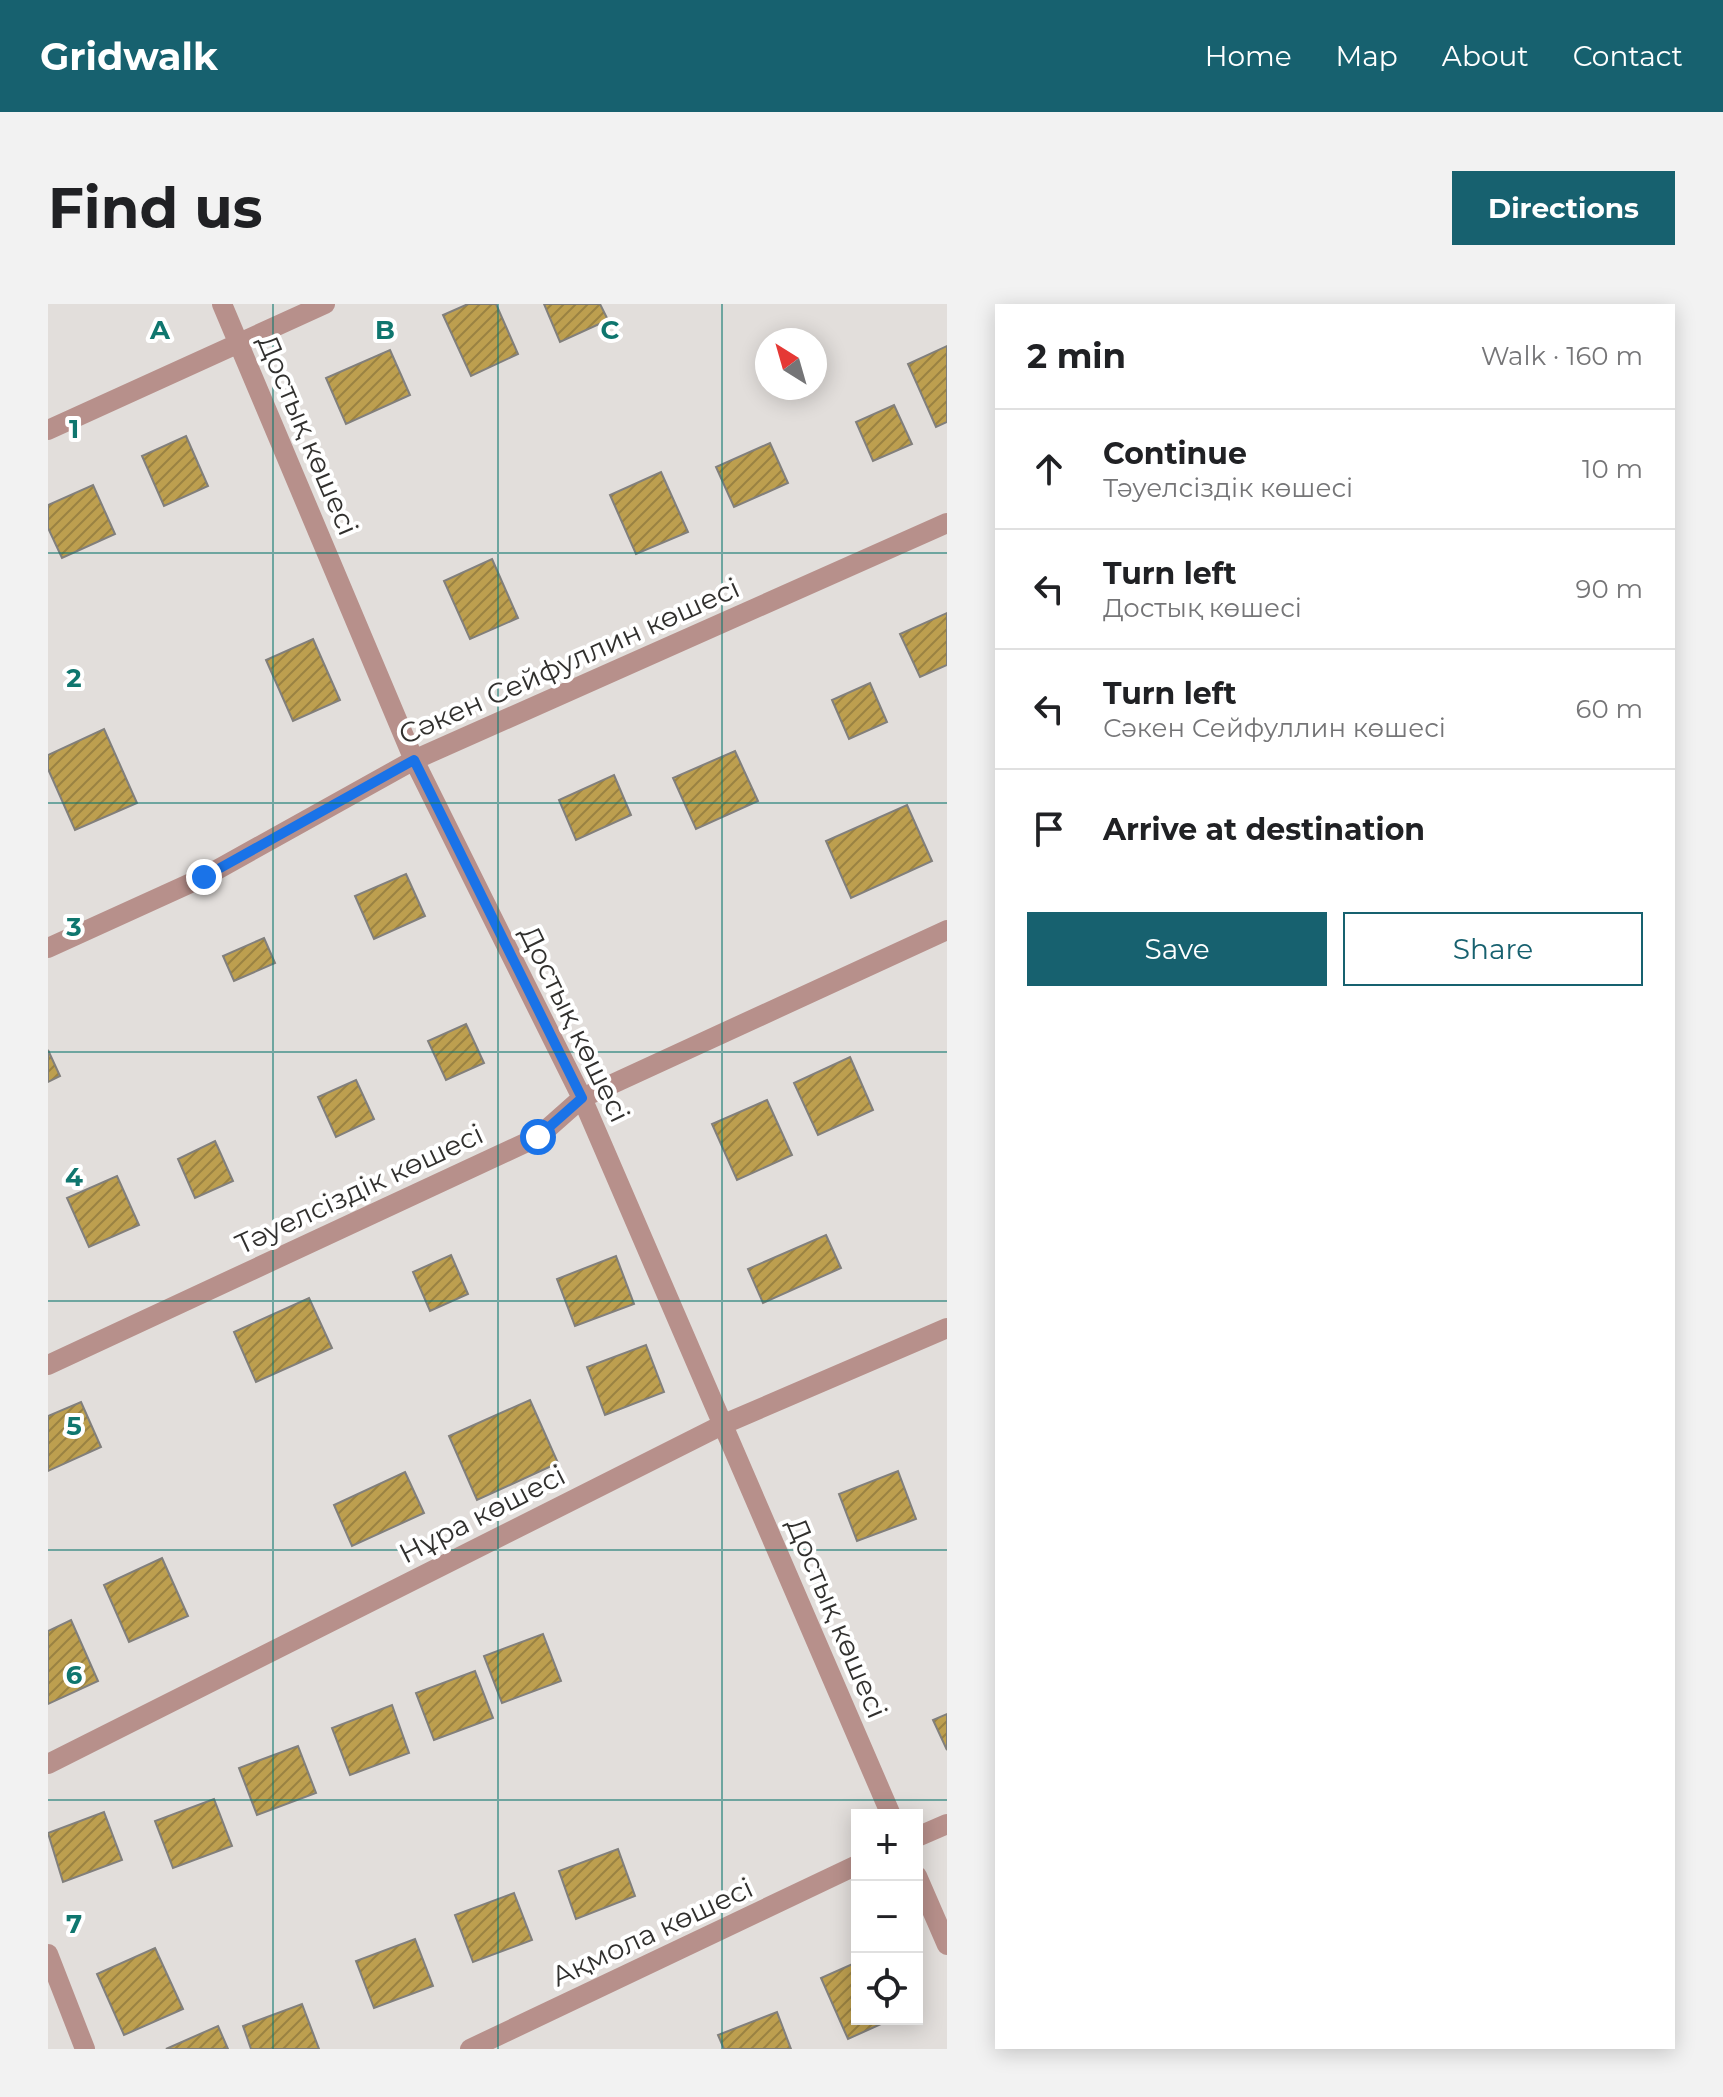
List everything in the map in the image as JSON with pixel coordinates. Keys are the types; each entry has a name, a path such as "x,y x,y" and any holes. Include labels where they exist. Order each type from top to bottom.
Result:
{"street":[{"name":"Достық көшесі","path":"222,304 414,760 582,1098 888,1809"},
{"path":"48,430 325,304"},
{"name":"Сәкен Сейфуллин көшесі","path":"48,948 204,877 414,760 947,523"},
{"name":"Тәуелсіздік көшесі","path":"48,1365 538,1137 582,1098 947,930"},
{"name":"Нұра көшесі","path":"48,1764 724,1424 947,1328"},
{"path":"923,1834 947,1824"},
{"name":"Ақмола көшесі","path":"470,2049 851,1868"},
{"path":"919,1881 947,1945"},
{"path":"48,1954 85,2049"}],"building":[{"path":"468,304 496,304 518,354 471,376 443,315"},
{"path":"544,304 600,304 608,320 560,342"},
{"path":"947,346 947,422 936,427 908,364"},
{"path":"390,350 410,395 346,424 326,378"},
{"path":"894,405 912,444 873,461 856,422"},
{"path":"186,436 208,486 164,506 142,456"},
{"path":"770,443 788,483 734,507 716,467"},
{"path":"661,472 688,532 636,554 610,495"},
{"path":"93,485 115,534 62,558 48,528 48,505"},
{"path":"492,559 518,618 470,639 444,581"},
{"path":"947,613 947,665 920,677 900,634"},
{"path":"313,639 340,700 293,721 266,660"},
{"path":"870,683 887,722 849,739 832,700"},
{"path":"104,729 137,803 75,830 48,769 48,755"},
{"path":"735,751 758,801 696,829 673,778"},
{"path":"614,775 631,815 576,840 559,800"},
{"path":"907,805 932,861 851,898 826,841"},
{"path":"406,874 425,916 374,939 355,896"},
{"path":"264,938 275,963 234,981 223,956"},
{"path":"466,1024 484,1063 446,1080 428,1041"},
{"path":"48,1050 60,1076 48,1082"},
{"path":"850,1057 873,1110 818,1135 794,1083"},
{"path":"356,1080 374,1119 336,1137 318,1097"},
{"path":"767,1100 792,1155 737,1180 712,1124"},
{"path":"215,1141 233,1181 195,1198 178,1159"},
{"path":"117,1176 139,1225 89,1247 67,1198"},
{"path":"826,1235 841,1268 763,1303 748,1269"},
{"path":"451,1255 468,1294 430,1311 413,1272"},
{"path":"616,1256 634,1304 575,1326 557,1279"},
{"path":"309,1298 332,1348 256,1382 234,1332"},
{"path":"646,1345 664,1392 605,1415 587,1367"},
{"path":"530,1400 558,1463 477,1500 449,1436"},
{"path":"81,1402 101,1447 48,1471 48,1416"},
{"path":"898,1471 916,1519 857,1541 839,1494"},
{"path":"405,1472 424,1513 352,1546 334,1505"},
{"path":"162,1558 188,1616 129,1642 104,1585"},
{"path":"71,1620 98,1681 48,1704 48,1631"},
{"path":"543,1634 561,1681 502,1703 484,1656"},
{"path":"475,1671 493,1718 434,1740 416,1693"},
{"path":"392,1705 409,1753 350,1775 332,1728"},
{"path":"947,1714 947,1750 933,1720"},
{"path":"298,1746 316,1793 257,1815 239,1768"},
{"path":"214,1799 232,1846 173,1868 155,1821"},
{"path":"104,1812 122,1860 63,1882 48,1833"},
{"path":"618,1849 635,1896 576,1919 559,1871"},
{"path":"514,1893 532,1940 473,1962 455,1915"},
{"path":"415,1939 433,1986 374,2008 356,1961"},
{"path":"155,1948 183,2009 124,2035 97,1974"},
{"path":"851,1965 851,2025 879,2025 848,2039 821,1978"},
{"path":"302,2004 319,2049 251,2049 243,2026"},
{"path":"777,2012 791,2049 724,2049 718,2035"},
{"path":"218,2026 228,2049 166,2049"}],"route":[{"path":"204,877 414,760 582,1098 538,1137"}]}
